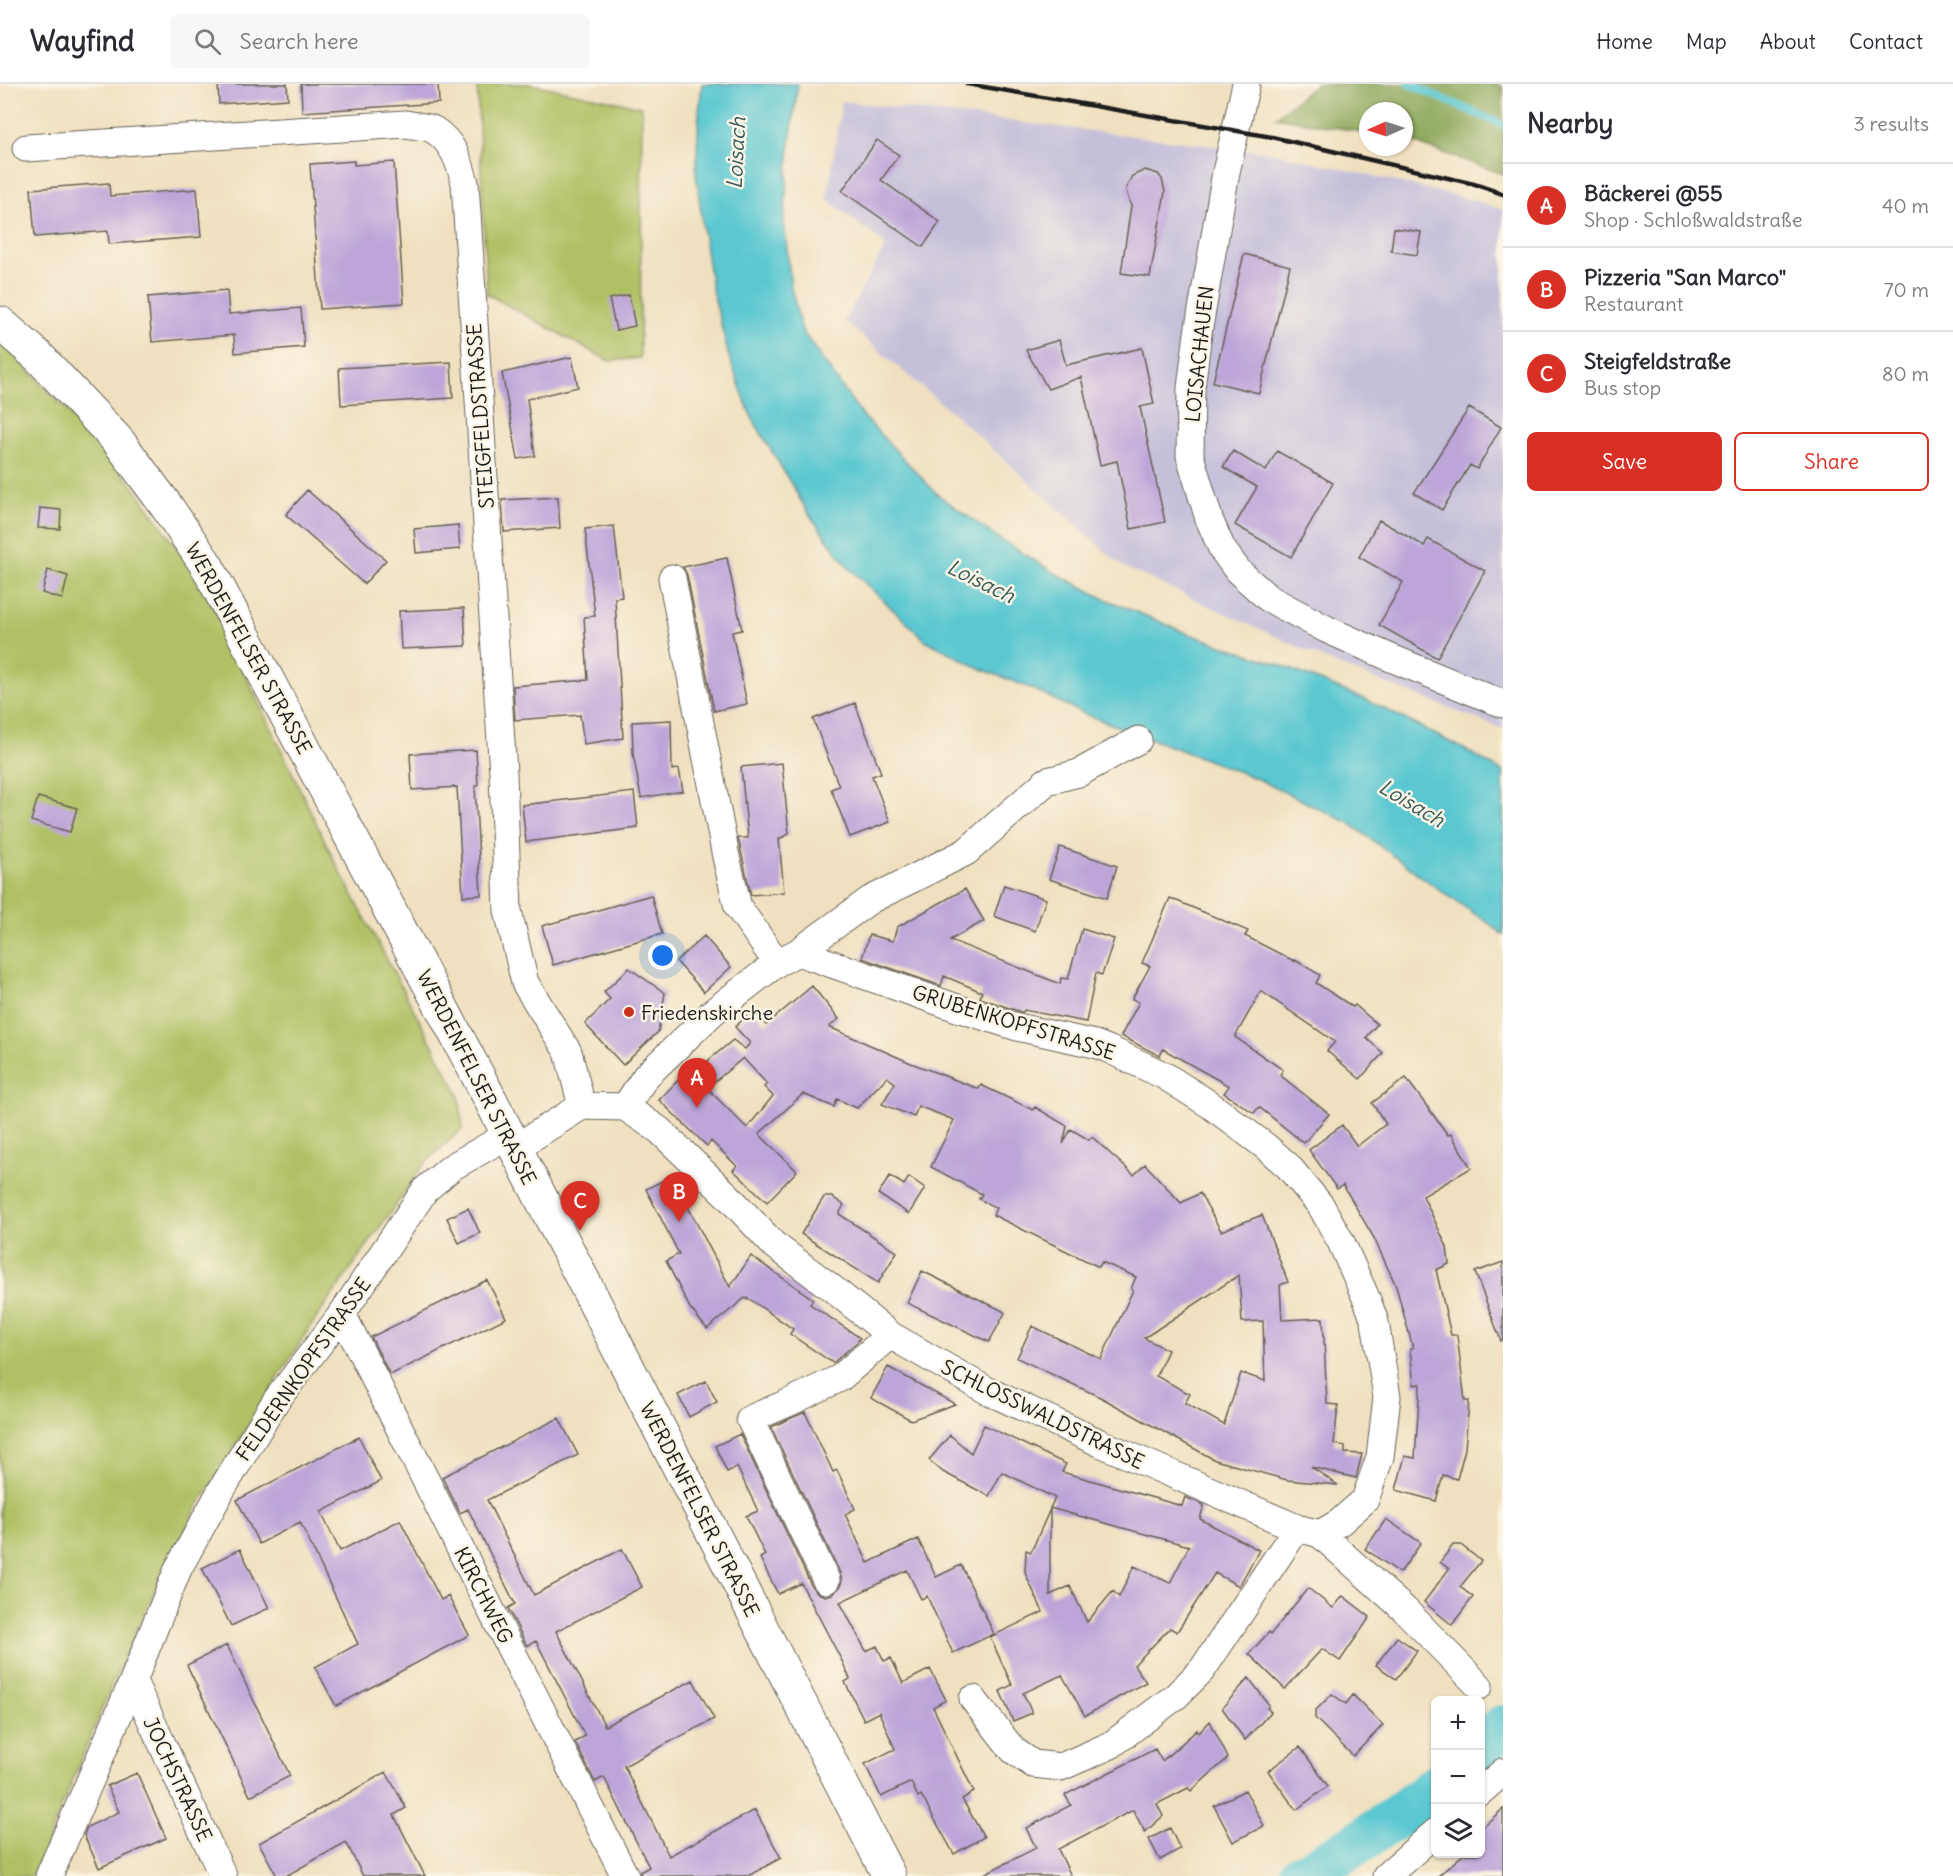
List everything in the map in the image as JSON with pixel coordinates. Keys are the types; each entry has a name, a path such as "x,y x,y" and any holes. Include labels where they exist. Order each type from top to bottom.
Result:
{"street":[{"name":"LOISACHAUEN","path":"1246,84 1226,172 1198,333 1191,388 1190,456 1209,519 1222,549 1238,571 1268,598 1326,629 1390,658 1503,704"},
{"name":"STEIGFELDSTRASSE","path":"26,147 406,124 433,129 448,143 459,161 465,183 494,621 508,910 525,983 568,1052 582,1106"},
{"name":"WERDENFELSER STRASSE","path":"0,323 39,357 119,442 207,566 512,1141 889,1876"},
{"path":"672,578 738,907 788,957"},
{"path":"582,1106 625,1107 646,1076 713,1012 788,957 870,900 966,852 1047,781 1079,773 1138,740"},
{"name":"GRUBENKOPFSTRASSE","path":"788,957 1017,1027 1095,1044 1108,1049 1165,1076 1182,1087 1247,1132 1288,1166 1321,1206 1341,1242 1375,1322 1387,1397 1380,1457 1365,1500 1340,1522 1308,1531"},
{"name":"FELDERNKOPFSTRASSE","path":"49,1876 133,1681 178,1569 222,1489 275,1402 342,1314 425,1190 452,1167 512,1141 582,1106"},
{"name":"SCHLOSSWALDSTRASSE","path":"625,1107 659,1130 728,1196 773,1244 890,1335 988,1391 1100,1443 1308,1531 1405,1610 1479,1686"},
{"name":"KIRCHWEG","path":"342,1314 625,1876"},
{"path":"826,1580 750,1419 840,1378 890,1335"},
{"path":"973,1699 1013,1750 1033,1764 1061,1767 1111,1745 1176,1696 1202,1670 1308,1531"},
{"name":"JOCHSTRASSE","path":"133,1681 223,1876"},
{"path":"1485,1788 1503,1772"},
{"path":"1386,1876 1431,1836"}],"shaded area":[{"path":"842,101 1276,153 1473,200 1503,210 1503,729 1336,664 1122,566 955,415 844,321 886,245 827,199"}],"green space":[{"path":"477,84 531,84 642,107 640,358 609,361 487,294"},
{"path":"1316,84 1497,84 1503,88 1503,174 1413,142 1413,102 1359,102 1359,131 1276,117"},
{"path":"0,343 61,404 134,487 201,582 334,860 459,1095 463,1128 425,1163 308,1330 196,1509 160,1579 111,1687 32,1876 0,1876"}],"water":[{"name":"Loisach","path":"702,84 798,84 790,142 784,220 791,288 802,331 862,415 937,494 995,536 1053,572 1103,598 1189,634 1278,664 1369,701 1462,748 1503,772 1503,935 1349,823 1253,777 1087,715 1028,687 979,668 925,640 848,567 809,514 751,416 729,357 712,288 696,172"}],"building":[{"path":"218,84 287,84 288,99 219,104"},
{"path":"301,84 438,84 439,103 302,112"},
{"path":"877,140 899,155 881,180 940,222 923,247 842,191"},
{"path":"354,161 354,165 394,162 404,303 320,309 310,164"},
{"path":"1145,170 1158,174 1162,179 1165,192 1150,277 1121,273 1131,206 1126,188 1132,176"},
{"path":"109,183 110,196 197,189 201,237 109,244 108,231 35,237 31,189"},
{"path":"1394,228 1421,232 1417,255 1391,251"},
{"path":"1244,254 1290,266 1259,393 1213,382"},
{"path":"227,290 229,314 301,308 304,347 235,353 234,335 152,342 148,297"},
{"path":"629,295 635,326 616,330 609,299"},
{"path":"1059,340 1066,365 1142,348 1154,404 1140,407 1165,522 1131,529 1117,461 1100,465 1081,377 1048,389 1026,350"},
{"path":"572,357 578,387 527,399 535,456 518,459 502,373"},
{"path":"451,362 453,398 341,405 339,368"},
{"path":"1469,408 1501,427 1477,469 1470,465 1442,510 1414,493"},
{"path":"1233,451 1266,471 1277,451 1333,483 1291,557 1235,525 1257,487 1223,467"},
{"path":"307,490 386,560 364,584 286,515"},
{"path":"558,497 560,528 504,532 502,500"},
{"path":"40,508 61,510 60,529 38,528"},
{"path":"1379,520 1424,546 1428,539 1485,571 1437,658 1379,625 1403,582 1359,557"},
{"path":"458,525 460,549 416,553 414,529"},
{"path":"614,526 622,597 615,598 623,738 584,744 580,715 515,720 513,686 588,680 584,617 595,616 585,529"},
{"path":"727,558 742,630 732,632 747,704 714,711 687,575 683,567"},
{"path":"48,570 68,576 62,599 42,593"},
{"path":"464,608 466,646 401,649 399,611"},
{"path":"855,703 881,773 872,776 890,822 850,837 831,789 839,786 813,719"},
{"path":"671,720 672,770 679,769 683,791 641,798 633,753 632,722"},
{"path":"476,750 478,786 475,786 481,895 463,896 457,787 412,790 410,754"},
{"path":"782,763 789,834 779,839 784,892 751,895 738,838 748,838 741,767"},
{"path":"634,792 638,828 526,842 522,805"},
{"path":"38,797 77,808 70,832 31,821"},
{"path":"1060,847 1117,866 1107,898 1049,879"},
{"path":"1004,885 1046,899 1035,931 994,916"},
{"path":"965,889 984,921 950,940 1060,984 1061,978 1068,979 1082,929 1114,939 1102,975 1096,973 1086,1022 1024,1010 1021,1012 980,998 982,992 944,976 941,986 862,958 869,935 893,941 897,927"},
{"path":"651,895 662,934 553,965 542,926"},
{"path":"1170,898 1248,931 1245,936 1320,975 1316,983 1353,1007 1355,1005 1377,1024 1366,1038 1383,1053 1360,1079 1327,1051 1335,1042 1261,991 1235,1037 1283,1070 1280,1075 1329,1114 1304,1143 1259,1107 1254,1113 1224,1093 1229,1086 1163,1049 1160,1056 1121,1036 1139,1002 1132,999 1150,966 1142,963"},
{"path":"704,936 731,967 704,992 676,961"},
{"name":"Friedenskirche","path":"629,968 665,993 658,1032 623,1065 585,1024 610,999 604,992"},
{"path":"812,986 839,1019 829,1027 911,1063 979,1089 981,1085 1033,1110 1035,1107 1067,1126 1063,1144 1071,1129 1089,1140 1092,1137 1134,1175 1145,1164 1181,1203 1200,1193 1221,1231 1262,1215 1288,1282 1280,1285 1282,1320 1323,1318 1327,1404 1338,1405 1334,1444 1345,1446 1345,1453 1362,1454 1356,1478 1311,1467 1338,1485 1287,1480 1215,1460 1102,1398 1017,1358 1032,1326 1101,1359 1133,1290 1131,1289 1136,1277 1102,1262 1099,1267 993,1215 996,1208 979,1199 982,1194 931,1167 954,1120 918,1106 914,1117 882,1104 895,1083 887,1077 857,1108 837,1099 834,1107 803,1094 759,1134 797,1171 767,1202 733,1170 737,1166 711,1141 707,1146 659,1100 688,1070 692,1074 733,1040 745,1049 750,1043 735,1027 753,1010 766,1025","holes":["743,1058 767,1084 764,1087 773,1096 747,1128 707,1088","1239,1275 1242,1322 1263,1321 1265,1381 1241,1373 1224,1425 1185,1403 1190,1394 1156,1376 1168,1350 1144,1338"]},
{"path":"1406,1078 1448,1135 1451,1134 1471,1168 1423,1196 1447,1247 1449,1264 1436,1270 1451,1335 1457,1335 1465,1401 1469,1401 1465,1449 1457,1479 1443,1475 1436,1501 1396,1490 1405,1456 1415,1458 1420,1384 1414,1385 1410,1349 1413,1348 1396,1286 1374,1238 1343,1185 1337,1189 1309,1150 1342,1125 1357,1146 1386,1124 1372,1103"},
{"path":"672,1176 730,1287 751,1256 813,1299 810,1304 860,1338 857,1342 833,1363 790,1334 793,1329 748,1298 747,1300 745,1298 707,1329 690,1308 666,1261 679,1254 646,1189"},
{"path":"890,1176 904,1185 909,1177 925,1188 909,1214 878,1194"},
{"path":"824,1197 832,1197 844,1205 839,1214 897,1252 878,1283 801,1234"},
{"path":"468,1208 480,1233 459,1243 447,1218"},
{"path":"1503,1262 1503,1340 1501,1341 1475,1272"},
{"path":"922,1271 1005,1313 989,1342 907,1303"},
{"path":"487,1280 506,1318 390,1375 371,1337"},
{"path":"888,1367 955,1404 911,1420 871,1398"},
{"path":"706,1381 717,1402 689,1417 678,1395"},
{"path":"805,1412 833,1472 837,1470 855,1509 845,1514 868,1563 918,1539 936,1577 961,1565 994,1634 953,1653 927,1596 921,1599 907,1570 840,1602 866,1651 877,1646 884,1661 891,1658 903,1683 930,1669 946,1700 933,1707 974,1792 962,1799 984,1837 954,1854 921,1795 918,1797 911,1782 881,1797 865,1764 895,1749 879,1712 864,1720 845,1682 850,1679 843,1663 801,1583 778,1594 760,1558 765,1555 746,1516 758,1511 737,1467 727,1472 715,1446 740,1434 812,1587 825,1596 832,1594 839,1588 842,1581 840,1573 771,1427"},
{"path":"559,1418 578,1455 487,1500 534,1595 622,1549 642,1587 556,1631 605,1726 693,1680 714,1719 624,1766 669,1856 755,1810 781,1858 748,1876 641,1876 640,1872 649,1867 604,1777 595,1782 575,1742 585,1736 536,1641 527,1646 508,1608 515,1604 468,1509 460,1513 442,1477"},
{"path":"984,1425 1066,1464 1062,1472 1182,1506 1185,1497 1204,1505 1200,1519 1259,1550 1239,1586 1215,1573 1177,1632 1170,1628 1134,1665 1146,1682 1085,1716 1062,1675 1023,1693 1032,1713 1013,1721 1000,1691 1012,1685 990,1637 1043,1612 1025,1573 1026,1550 1031,1552 1050,1509 1050,1595 1070,1586 1087,1622 1113,1591 1119,1597 1134,1566 1170,1583 1189,1546 1050,1508 1055,1498 1002,1472 989,1496 943,1472 929,1460 950,1435 971,1453"},
{"path":"359,1437 381,1481 321,1512 340,1551 400,1520 441,1600 448,1596 469,1635 336,1706 315,1667 358,1644 300,1522 259,1544 237,1500"},
{"path":"1386,1519 1421,1543 1400,1573 1365,1549"},
{"path":"1453,1545 1461,1545 1481,1561 1460,1587 1473,1597 1452,1625 1424,1602 1449,1569 1440,1562"},
{"path":"240,1549 269,1608 231,1626 202,1568"},
{"path":"1308,1588 1333,1608 1343,1596 1370,1617 1340,1661 1322,1649 1285,1689 1249,1654 1269,1632 1271,1634"},
{"path":"1397,1637 1417,1651 1396,1679 1376,1665"},
{"path":"227,1645 290,1776 250,1796 187,1665"},
{"path":"1249,1678 1269,1705 1267,1708 1271,1712 1245,1740 1222,1708"},
{"path":"1332,1694 1346,1704 1353,1695 1383,1725 1353,1756 1315,1718 1315,1711"},
{"path":"1210,1721 1228,1758 1191,1791 1188,1788 1157,1804 1163,1816 1145,1832 1133,1810 1058,1849 1071,1876 980,1876 1036,1848 1026,1828 1071,1805 1065,1795 1155,1749 1162,1761 1197,1730 1199,1733"},
{"path":"1300,1747 1328,1786 1296,1810 1268,1771"},
{"path":"386,1772 406,1808 394,1815 425,1876 363,1876 346,1842 286,1876 277,1876 259,1843"},
{"path":"137,1773 166,1838 99,1868 84,1835 87,1827 119,1812 107,1786"},
{"path":"1245,1790 1264,1826 1233,1842 1214,1806"},
{"path":"1503,1809 1503,1876 1438,1876 1459,1858 1485,1858 1485,1825"},
{"path":"1170,1828 1180,1849 1160,1860 1149,1839"}],"waterway":[{"path":"1409,84 1503,125"},
{"path":"1485,1744 1503,1727"},
{"path":"1300,1876 1370,1835 1431,1790"}],"railway":[{"path":"967,84 1272,137 1474,184 1503,194"}],"place":[{"name":"Friedenskirche","path":"629,1012"},
{"name":"Bäckerei @55","path":"697,1108"},
{"name":"Pizzeria \"San Marco\"","path":"679,1222"},
{"name":"Steigfeldstraße","path":"580,1231"}]}
